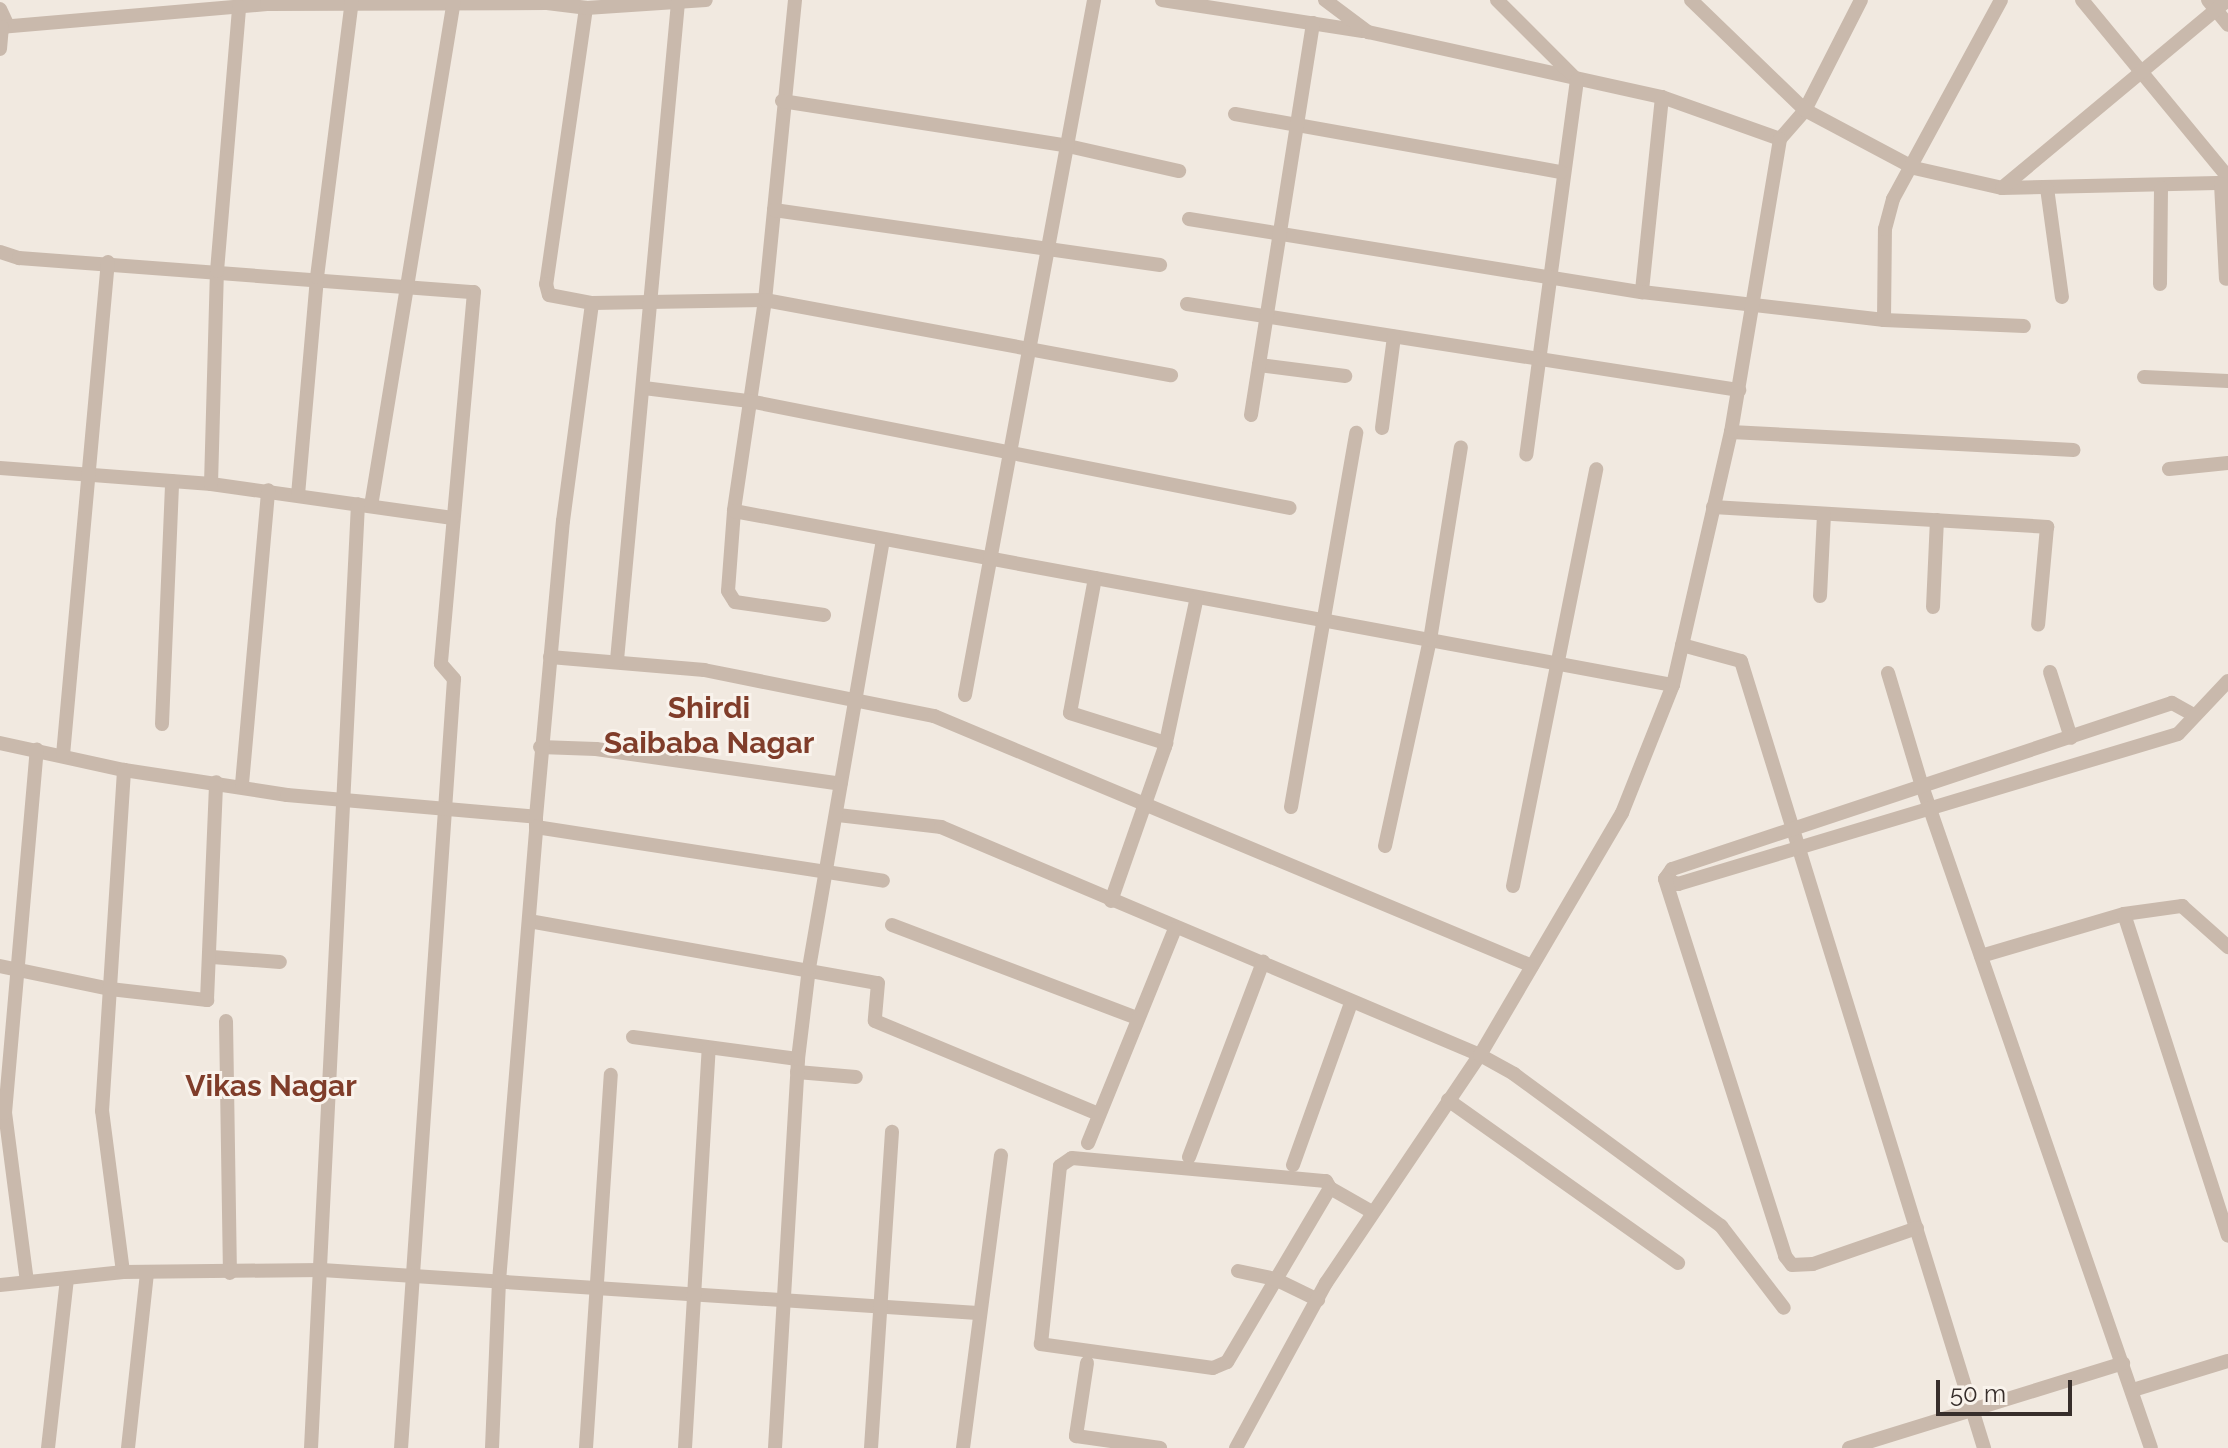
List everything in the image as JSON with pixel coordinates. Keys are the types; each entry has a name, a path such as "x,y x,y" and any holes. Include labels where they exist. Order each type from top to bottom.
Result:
{"street":[{"path":"3,26 268,2 547,2 586,8 636,2 706,0"},
{"path":"795,0 782,101 765,300 734,511 731,598 824,615"},
{"path":"965,695 1094,0"},
{"path":"1162,0 1368,32 1662,97 1780,139"},
{"path":"1325,0 1368,32"},
{"path":"1691,0 1805,110 1914,168 2002,188 2161,188 2226,181"},
{"path":"1236,1448 1318,1300 1372,1212 1480,1055 1622,813 1673,685 1731,432 1755,309 1780,139 1805,110 1861,0"},
{"path":"1884,320 1887,221 1893,199 1914,168 2001,0"},
{"path":"2082,0 2140,69 2226,181 2226,279"},
{"path":"2002,188 2212,5 2228,0"},
{"path":"617,660 678,2"},
{"path":"1505,2 1577,80"},
{"path":"298,495 317,277 351,3"},
{"path":"311,1448 322,1270 341,798 365,505 454,3"},
{"path":"2212,5 2228,25"},
{"path":"211,484 217,271 239,7"},
{"path":"586,8 546,284 549,295 557,300 592,303 765,300 1030,346 1171,375"},
{"path":"0,9 3,26 0,49"},
{"path":"1251,415 1313,23"},
{"path":"1526,455 1561,172 1577,80"},
{"path":"1642,292 1662,97"},
{"path":"782,101 1068,146 1179,171"},
{"path":"1235,114 1561,172"},
{"path":"2047,188 2062,297"},
{"path":"2160,284 2161,188"},
{"path":"774,210 1160,265"},
{"path":"1189,219 1279,231 1549,279 1755,309 1884,320 2024,326"},
{"path":"0,252 19,258 317,277 474,292 441,664 454,679 401,1448"},
{"path":"63,755 108,262"},
{"path":"492,1448 499,1281 540,747 592,303"},
{"path":"1187,304 1739,390"},
{"path":"1382,428 1394,337"},
{"path":"1259,365 1345,376"},
{"path":"2144,377 2228,381"},
{"path":"644,388 749,401 1290,508"},
{"path":"1731,432 2074,450"},
{"path":"1291,807 1356,433"},
{"path":"1385,846 1430,640 1461,447"},
{"path":"2169,469 2228,463"},
{"path":"0,468 268,490 453,518"},
{"path":"1513,886 1596,469"},
{"path":"162,724 172,481"},
{"path":"242,784 268,490"},
{"path":"1713,507 2047,527 2038,625"},
{"path":"734,511 1673,685"},
{"path":"1820,596 1824,515"},
{"path":"1933,607 1937,520"},
{"path":"775,1448 797,1065 824,876 838,815 883,540"},
{"path":"1095,578 1070,713 1166,743"},
{"path":"1111,901 1166,743 1197,597"},
{"path":"1682,645 1741,661 1790,830 1984,1448"},
{"path":"550,657 617,660 704,670 934,716 1146,802 1532,966"},
{"path":"2050,672 2071,738"},
{"path":"1888,673 1922,786 2151,1448"},
{"path":"1665,879 1678,884 2178,734 2192,714 2228,681"},
{"path":"1665,879 1672,869 2172,703 2192,714"},
{"path":"0,743 124,770 242,784 287,795 341,798 536,822 824,876 883,881"},
{"path":"540,747 596,749 841,784"},
{"path":"27,1282 5,1113 37,749"},
{"path":"123,1272 102,1111 124,770"},
{"path":"0,966 110,989 207,1000 212,957 216,782"},
{"path":"838,815 941,827 1175,929 1263,962 1351,1003 1480,1055 1514,1074 1721,1226 1784,1308"},
{"path":"1665,879 1785,1256 1792,1265 1813,1264 1917,1228"},
{"path":"1981,956 2124,914 2182,906 2228,947"},
{"path":"2124,914 2228,1236"},
{"path":"529,921 809,968 878,983 875,1021 1098,1114"},
{"path":"892,925 1137,1018"},
{"path":"1088,1143 1175,929"},
{"path":"212,957 280,962"},
{"path":"1189,1157 1263,962"},
{"path":"1293,1165 1351,1003"},
{"path":"226,1021 230,1273"},
{"path":"633,1037 856,1077"},
{"path":"685,1448 691,1292 709,1049"},
{"path":"586,1448 611,1075"},
{"path":"1448,1100 1678,1263"},
{"path":"871,1448 892,1132"},
{"path":"963,1448 978,1313 1001,1155"},
{"path":"1330,1188 1219,1367 1046,1346 1040,1337 1060,1166 1072,1158 1326,1181 1330,1188 1372,1212"},
{"path":"0,1285 123,1272 322,1270 879,1304 978,1313"},
{"path":"1238,1271 1275,1279 1318,1300"},
{"path":"128,1448 147,1272"},
{"path":"48,1448 67,1278"},
{"path":"2133,1390 2228,1361"},
{"path":"1087,1363 1075,1442 1160,1448"},
{"path":"1849,1448 1971,1407 2123,1363"}],"district":[{"name":"Shirdi Saibaba Nagar","path":"709,725"},
{"name":"Vikas Nagar","path":"271,1086"}]}
